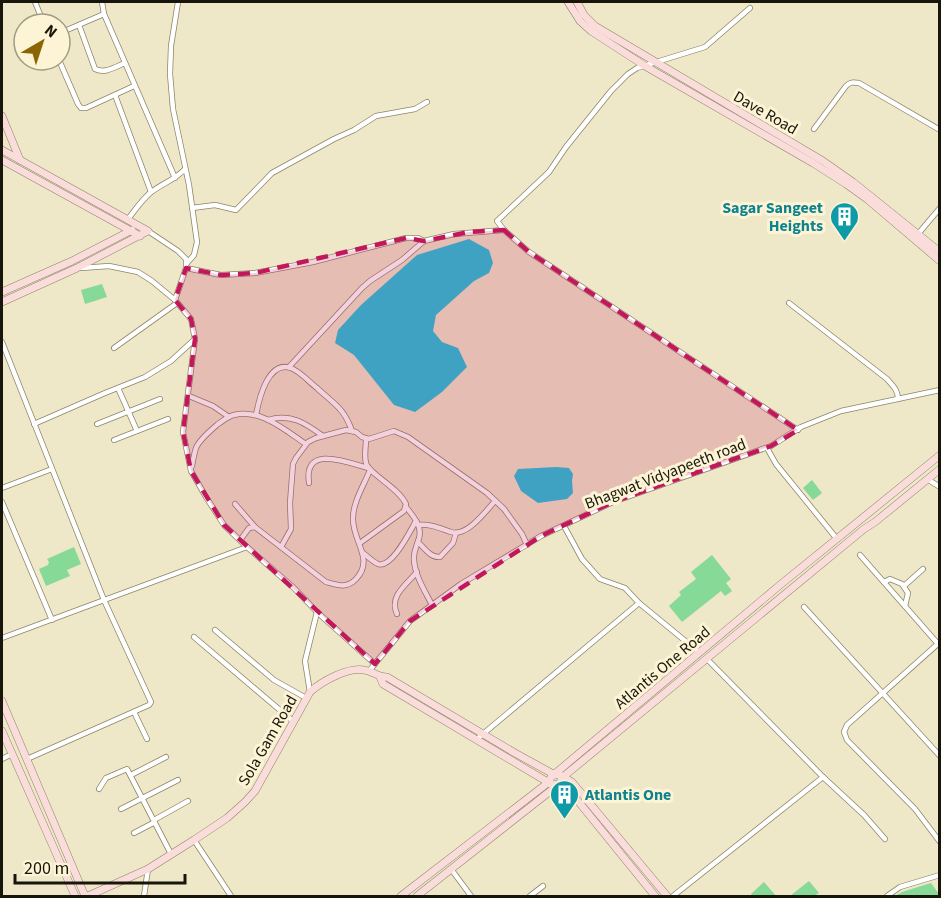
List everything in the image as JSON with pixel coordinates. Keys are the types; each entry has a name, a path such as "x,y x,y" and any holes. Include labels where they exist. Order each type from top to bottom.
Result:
{"street":[{"path":"102,2 104,14 175,178"},
{"path":"114,348 176,302 197,242 186,169 173,109 170,74 171,46 178,2"},
{"path":"568,2 580,21 591,31 645,66 846,184 939,261"},
{"name":"Dave Road","path":"578,2 584,15 595,26 823,161 854,182 939,252"},
{"path":"750,8 705,47 637,68 628,74 611,91 549,172 497,221 529,252 798,430"},
{"path":"72,28 104,14"},
{"path":"79,25 95,69 107,71 125,63"},
{"path":"64,72 80,107 86,108 134,86"},
{"path":"814,129 846,86 850,82 855,82 939,130"},
{"path":"116,95 151,192"},
{"path":"192,208 215,206 236,210 272,173 376,116 415,109 427,102"},
{"path":"2,116 20,160"},
{"path":"2,150 140,226 189,261 221,275 255,273 313,262 406,238 418,237 424,241"},
{"path":"2,160 140,236"},
{"path":"128,219 151,192 186,169"},
{"path":"918,234 939,208"},
{"path":"2,292 72,261 140,226"},
{"path":"289,367 355,294 424,241 454,234 504,230"},
{"path":"2,302 77,268 148,231"},
{"path":"77,268 110,267 138,272 176,302 191,319 195,339 183,432 191,471 225,525 375,664"},
{"path":"789,303 887,379 898,394 898,399"},
{"path":"34,424 133,383 158,370 195,339"},
{"path":"2,342 104,600 151,702 134,712 27,759"},
{"path":"256,415 260,396 268,380 278,369 289,367 300,373 339,407 352,431"},
{"path":"118,388 136,431"},
{"name":"Bhagwat Vidyapeeth road","path":"369,671 410,621 461,584 564,526 613,502 767,448 798,430 841,411 939,390"},
{"path":"189,396 213,406 229,417"},
{"path":"97,424 160,399"},
{"path":"191,471 196,446 215,427 235,414 246,413 268,420 306,444"},
{"path":"268,420 278,417 297,419 323,436"},
{"path":"114,440 168,419"},
{"path":"281,548 291,529 290,503 293,464 296,458 306,444 316,438 346,430 369,440 381,434 397,431 408,437 487,493 504,509 527,545"},
{"path":"236,504 255,527 326,582 339,586 353,583 363,568 362,552 354,530 353,517 369,469 365,459 366,439"},
{"path":"767,448 776,464 837,539"},
{"name":"Atlantis One Road","path":"417,897 558,785 559,776 700,653 939,455"},
{"path":"309,483 309,469 314,463 320,459 335,458 369,469 397,490 406,502 406,507 420,530 413,557 417,572 432,605"},
{"name":"Atlantis One Road","path":"401,897 549,782 551,777 559,776 707,659 939,469"},
{"path":"2,488 52,470"},
{"path":"927,478 939,487"},
{"path":"417,523 456,533 471,526 495,501"},
{"path":"2,502 52,620"},
{"path":"360,543 406,507"},
{"path":"362,552 376,563 383,565 387,563 397,553 417,523"},
{"path":"564,526 582,559 600,579 625,588 639,603 700,653"},
{"path":"241,539 249,528 255,527"},
{"path":"418,542 432,555 440,557 453,543 456,533"},
{"path":"2,638 247,547"},
{"path":"860,555 939,643 847,725 844,732 847,740 915,808 939,842"},
{"path":"904,586 923,569"},
{"path":"397,615 394,601 398,593 417,572"},
{"path":"884,582 890,579 896,580 904,586 908,593 905,606"},
{"path":"480,736 639,603"},
{"path":"804,607 939,756"},
{"path":"215,630 274,681 308,695 305,661 317,612"},
{"path":"194,638 294,722"},
{"path":"707,659 823,777 864,815 885,839"},
{"name":"Sola Gam Road","path":"80,897 148,869 227,818 251,797 308,695 317,685 359,669 369,671"},
{"path":"369,671 380,677 383,684 572,782 667,897"},
{"path":"2,701 86,896"},
{"path":"134,712 147,739"},
{"path":"2,731 75,897"},
{"path":"480,736 551,784 569,790 655,897"},
{"path":"2,759 12,754"},
{"path":"131,775 166,757"},
{"path":"99,789 106,778 125,769 128,771 171,855"},
{"path":"673,897 823,777"},
{"path":"121,809 178,780"},
{"path":"134,833 188,801"},
{"path":"194,840 231,897"},
{"path":"144,897 148,869"},
{"path":"451,869 471,897"},
{"path":"887,897 900,887 939,875"},
{"path":"530,897 543,886"}],"highlighted area":[{"path":"504,230 529,252 798,430 771,446 613,502 541,536 410,621 375,664 224,525 191,471 183,432 195,339 191,319 175,300 186,268 221,275 255,273 406,238 424,241 469,232"}],"green space":[{"path":"102,284 107,297 85,304 81,290"},
{"path":"812,480 822,493 813,500 803,488"},
{"path":"74,547 81,564 67,570 70,576 46,586 39,569 48,565 47,559"},
{"path":"712,555 731,579 726,583 732,591 725,596 721,591 682,622 669,606 681,595 679,592 696,579 691,572"},
{"path":"809,881 819,893 814,896 790,896"},
{"path":"764,882 776,896 753,896 751,894"},
{"path":"931,883 939,896 895,896 902,892"}],"water":[{"path":"469,239 489,250 493,263 489,273 474,281 436,315 433,331 442,342 458,348 467,367 442,392 415,412 394,405 354,355 335,343 338,330 361,305 417,255"},
{"path":"569,468 573,474 573,493 567,499 538,503 521,491 514,476 518,469"}],"place":[{"name":"Sagar Sangeet Heights","path":"844,242"},
{"name":"Atlantis One","path":"564,820"}]}
